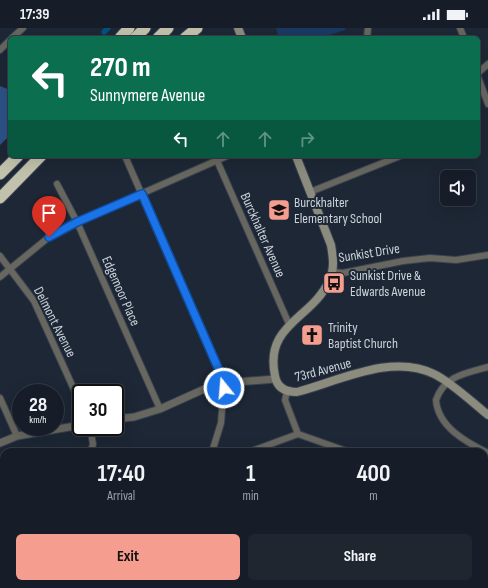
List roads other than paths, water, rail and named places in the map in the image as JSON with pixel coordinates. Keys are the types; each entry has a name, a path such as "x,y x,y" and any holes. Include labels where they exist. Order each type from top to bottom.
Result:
{"highway":[{"path":"122,36 129,28"},
{"path":"137,36 145,28"},
{"path":"160,36 168,28"},
{"path":"187,36 197,28"},
{"path":"0,173 12,158"},
{"path":"0,173 16,158"},
{"path":"0,198 39,158"}],"main road":[{"path":"297,158 331,245 333,272"},
{"name":"Sunkist Drive","path":"275,379 273,366 274,354 279,338 289,324 319,298 333,272"},
{"name":"73rd Avenue","path":"275,379 282,388 287,391 297,392 366,371 402,367 427,371 446,382 488,415"}],"street":[{"path":"14,36 23,28"},
{"path":"0,50 8,42"},
{"path":"480,71 488,64"},
{"path":"480,82 488,104"},
{"path":"126,158 224,382 221,423 213,448"},
{"path":"0,277 49,237 77,222 142,194 216,158"},
{"name":"Burckhalter Avenue","path":"216,158 289,324"},
{"path":"310,192 394,158"},
{"name":"Edgemoor Place","path":"57,184 77,222 160,409"},
{"name":"Sunkist Drive","path":"333,272 343,273 403,261 430,258 456,260 488,255"},
{"name":"Delmont Avenue","path":"0,256 34,301 72,385"},
{"path":"480,448 453,432 440,414 436,400 446,382 457,376 488,367"},
{"path":"124,418 160,409 199,390 224,382 275,379"},
{"path":"287,391 285,400 298,434"},
{"path":"0,398 12,425"},
{"path":"259,448 298,434 338,448"},
{"path":"0,443 17,436"},
{"path":"92,436 93,444 92,448"}],"waterway":[{"path":"104,32 108,28"}],"place":[{"name":"Burckhalter Elementary School","path":"279,210"},
{"name":"Sunkist Drive & Edwards Avenue","path":"334,283"},
{"name":"Trinity Baptist Church","path":"312,335"}]}
